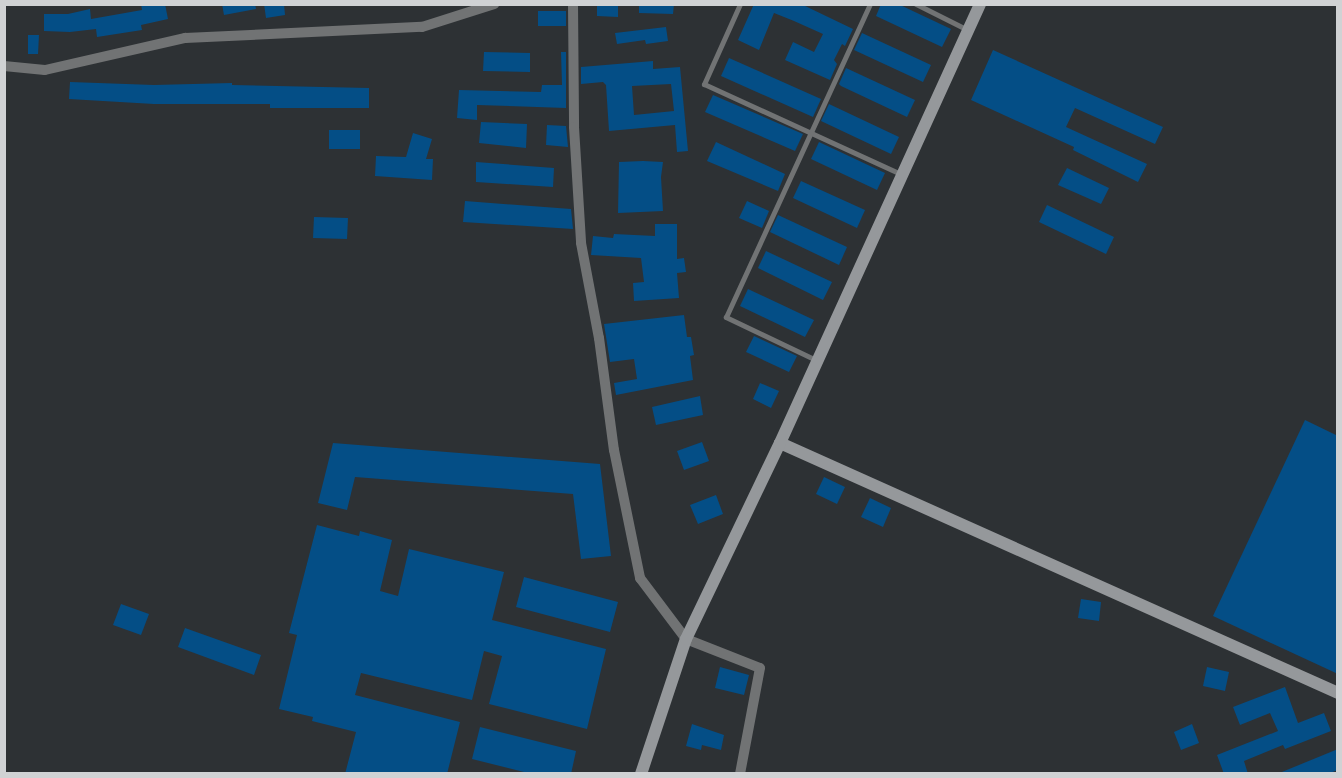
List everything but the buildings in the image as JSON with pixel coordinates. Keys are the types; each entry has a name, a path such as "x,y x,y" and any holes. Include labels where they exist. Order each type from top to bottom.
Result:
{"street":[{"path":"4,66 45,70 185,38 422,27 494,4"},
{"path":"573,4 574,128 581,243 599,338 614,450 640,578 686,639 760,668 740,774"},
{"path":"641,774 686,639 780,443 980,4"},
{"path":"780,443 1338,693"}],"lane":[{"path":"740,4 704,84 903,175"},
{"path":"817,361 726,317 870,4"},
{"path":"916,4 968,30"}]}
